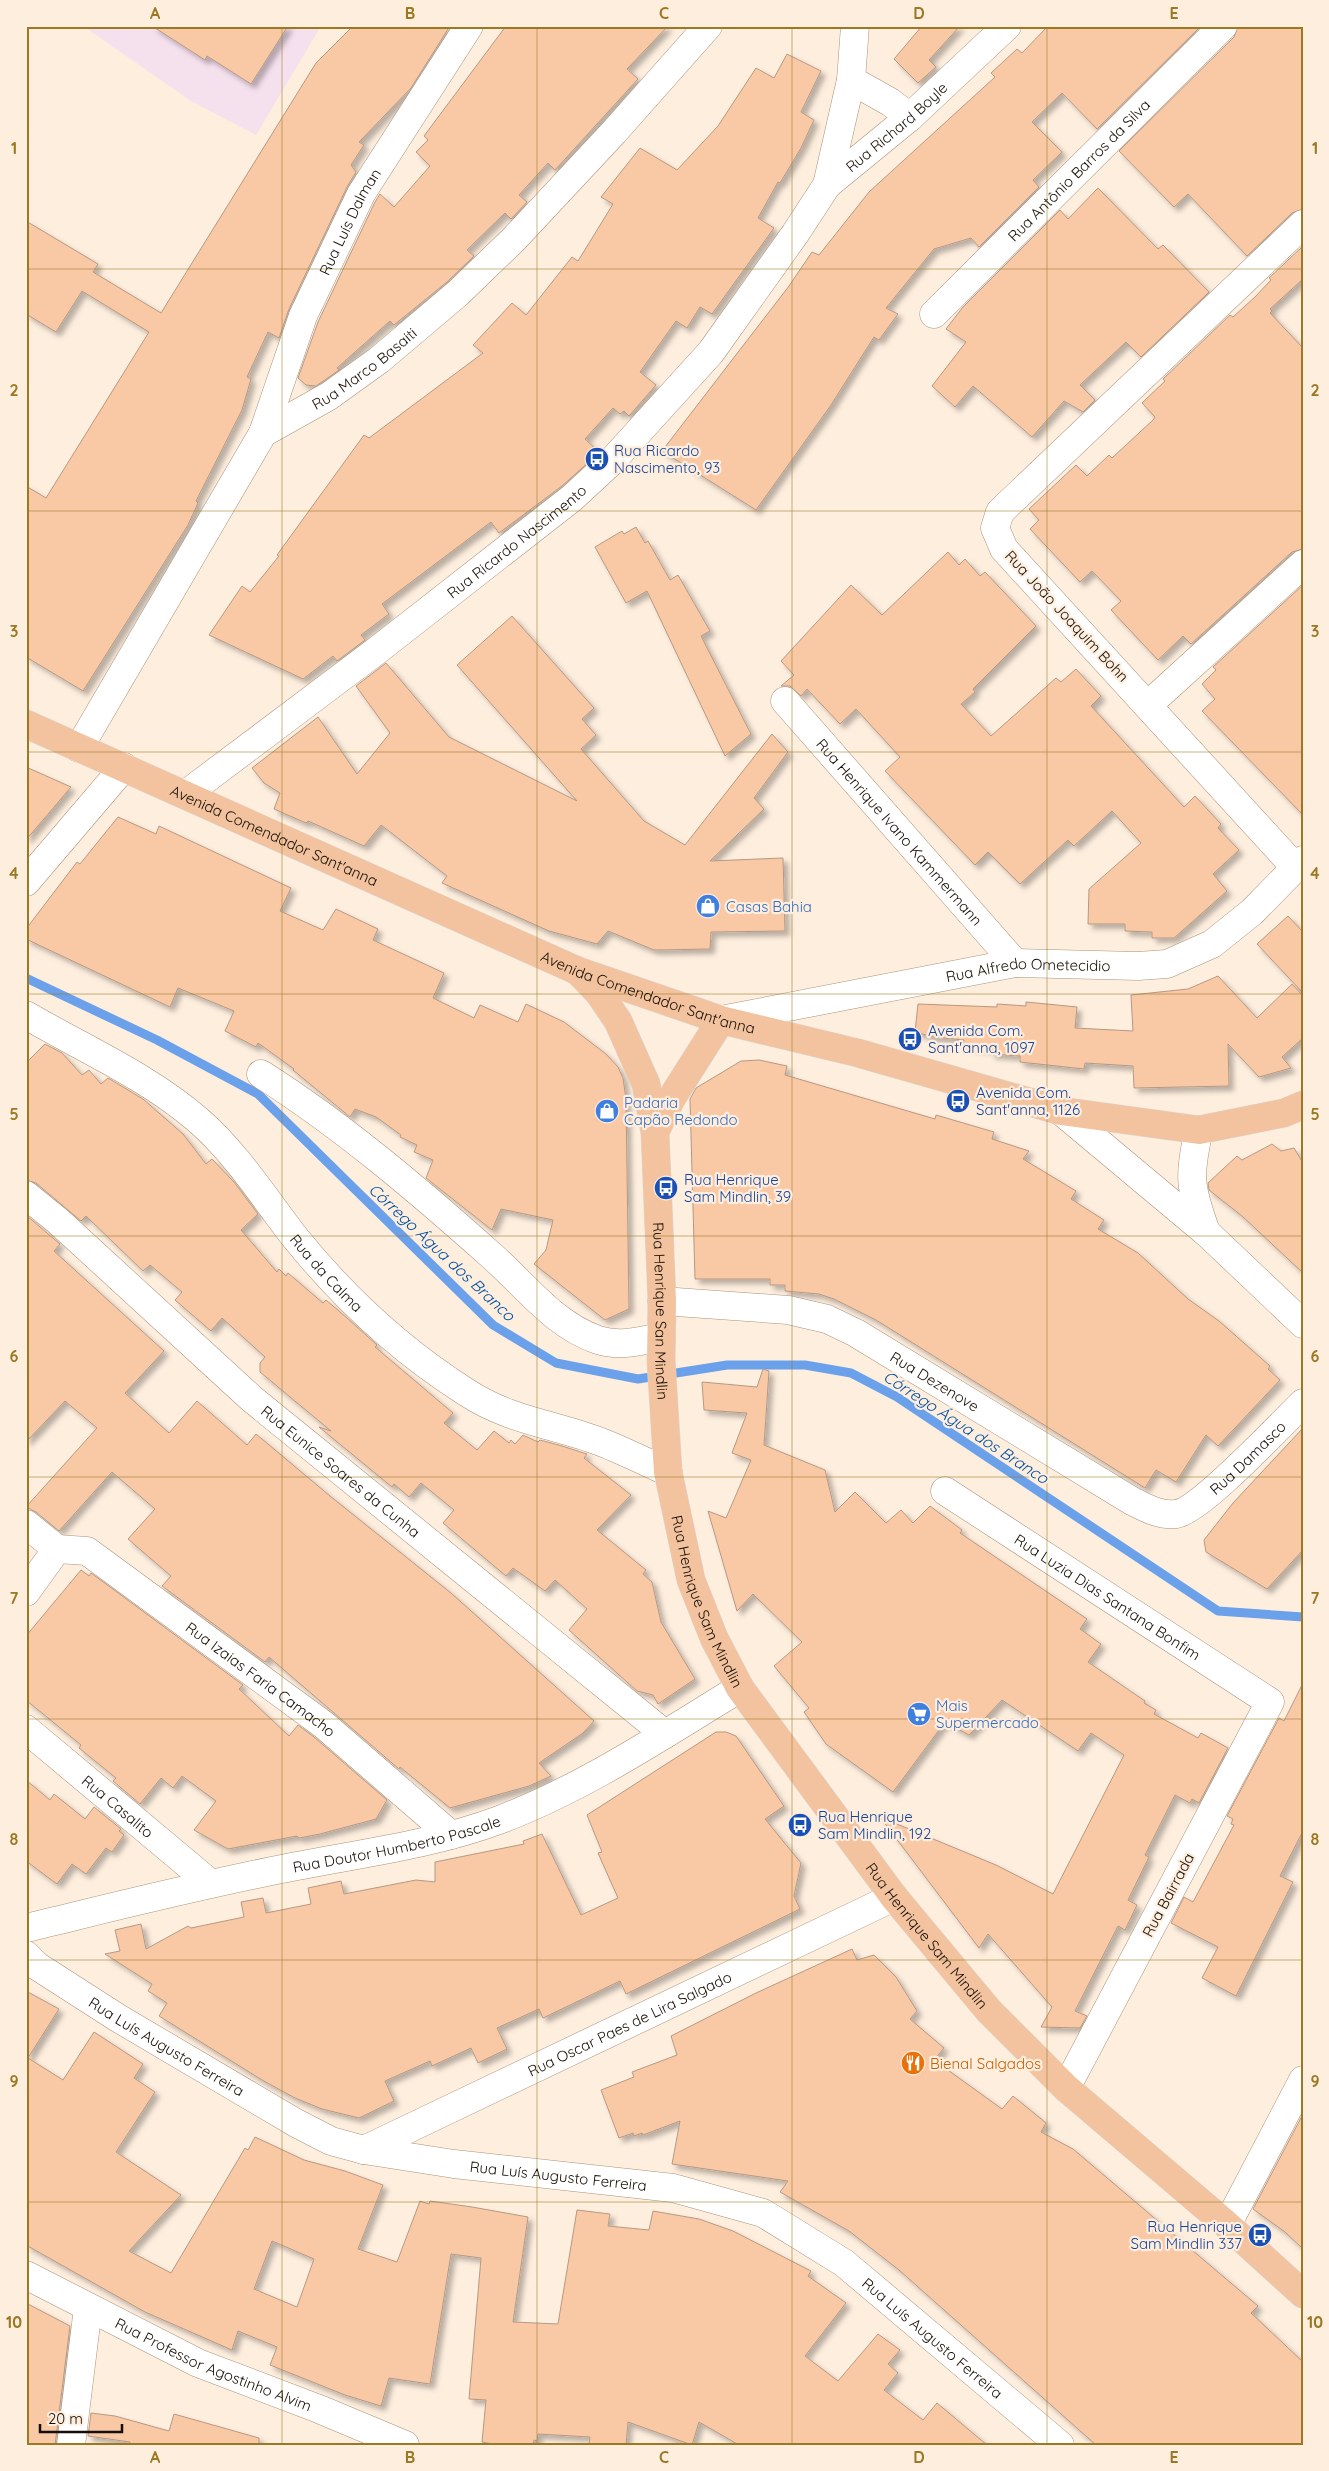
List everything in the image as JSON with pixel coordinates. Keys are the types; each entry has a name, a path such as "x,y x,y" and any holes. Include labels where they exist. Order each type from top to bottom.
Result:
{"main road":[{"name":"Avenida Comendador Sant'anna","path":"26,724 186,794 578,972 721,1020 858,1053 1061,1111 1198,1130 1284,1113 1303,1105"},
{"name":"Rua Henrique San Mindlin","path":"578,972 599,994 618,1021 632,1050 646,1084 655,1132 662,1301 661,1344 667,1466"},
{"path":"655,1132 670,1099 721,1020"},
{"name":"Rua Henrique Sam Mindlin","path":"667,1466 691,1580 714,1638 740,1688 894,1897 989,2011 1066,2088 1227,2225 1303,2294"}],"street":[{"name":"Rua Luís Dalman","path":"263,433 303,316 361,194 469,26"},
{"name":"Rua Marco Basaiti","path":"79,748 263,433 344,386 380,360 457,294 514,239 614,132 708,26"},
{"path":"827,185 851,80 855,26"},
{"name":"Rua Richard Boyle","path":"795,234 827,185 910,117 1007,26"},
{"name":"Rua Antônio Barros da Silva","path":"934,314 1223,26"},
{"path":"851,80 890,102 910,117"},
{"name":"Rua João Joaquim Bohn","path":"1299,864 1148,705 1004,549 996,528 1000,512 1303,224"},
{"name":"Rua Ricardo Nascimento","path":"186,794 375,652 585,486 612,461 711,352 795,234"},
{"path":"1148,705 1303,564"},
{"name":"Rua Henrique Ivano Kammermann","path":"785,702 1014,963"},
{"path":"26,882 124,767"},
{"name":"Rua Alfredo Ometecidio","path":"721,1020 1014,963 1138,966 1174,961 1212,944 1252,912 1299,864"},
{"name":"Rua da Calma","path":"26,1015 154,1087 198,1120 223,1144 298,1241 350,1300 371,1320 465,1392 505,1413 601,1442 667,1466"},
{"path":"260,1074 294,1096 373,1155 494,1257 560,1320 598,1340 615,1344 661,1344"},
{"path":"1061,1111 1207,1233 1303,1324"},
{"path":"1198,1130 1191,1164 1192,1193 1207,1233"},
{"name":"Rua Eunice Soares da Cunha","path":"26,1195 58,1221 252,1399 665,1734"},
{"name":"Rua Dezenove","path":"662,1301 788,1310 827,1319 856,1333 1146,1508 1159,1514 1176,1514 1190,1510"},
{"name":"Rua Damasco","path":"1190,1510 1235,1470 1303,1403"},
{"name":"Rua Luzia Dias Santana Bonfim","path":"945,1491 1270,1702"},
{"path":"26,1524 57,1549 26,1592"},
{"name":"Rua Izaias Faria Camacho","path":"57,1549 87,1551 324,1725 451,1835"},
{"name":"Rua Doutor Humberto Pascale","path":"26,1928 210,1882 451,1835 499,1820 545,1800 610,1766 740,1688"},
{"name":"Rua Bairrada","path":"1066,2088 1270,1702"},
{"name":"Rua Casalito","path":"26,1730 210,1882"},
{"name":"Rua Oscar Paes de Lira Salgado","path":"364,2150 894,1897"},
{"name":"Rua Luís Augusto Ferreira","path":"26,1955 37,1966 118,2018 296,2123 331,2141 364,2150 454,2164 673,2188 763,2213 844,2263 1060,2445"},
{"path":"1227,2225 1303,2080"},
{"name":"Rua Professor Agostinho Alvim","path":"26,2275 198,2363 319,2409 405,2445"},
{"path":"71,2445 88,2308"}],"shaded area":[{"path":"83,26 321,26 256,135 191,101"}],"building":[{"path":"152,26 288,26 251,84 207,56 205,60"},
{"path":"353,26 450,26 411,88 359,142 364,145 351,165 356,172 289,309 279,338 268,332 247,377 251,379 242,410 196,501 198,503 188,525 83,691 26,657 26,486 46,498 149,332 82,291 56,332 26,314 26,221 98,264 93,272 161,313 316,63"},
{"path":"506,26 668,26 627,69 638,79 555,170 548,163 519,195 527,202 511,219 505,213 467,250 474,256 447,282 394,325 390,321 337,368 339,370 316,386 306,385 298,378 318,322 375,202 380,194 394,207 430,166 416,152 428,140 424,136"},
{"path":"922,26 960,26 929,60 936,67 918,83 894,59"},
{"path":"1048,26 1201,26 1097,129 1062,93 1032,122 1062,152 1033,180 1039,187 979,247 971,238 934,249 886,308 898,314 879,340 874,337 831,405 756,510 662,451 789,286 812,252 819,255 869,192 995,77 991,73 1017,49 1022,53"},
{"path":"1238,26 1303,26 1303,209 1292,213 1247,256 1188,194 1174,207 1119,151 1234,37"},
{"path":"787,54 821,71 801,112 814,120 801,148 780,183 778,182 758,218 774,228 712,314 700,307 687,328 676,321 640,372 656,385 629,416 624,411 620,414 613,408 585,439 598,451 591,460 562,486 499,533 491,522 382,604 389,614 361,635 365,640 337,661 333,656 303,679 209,635 242,586 250,592 279,556 277,555 364,435 369,438 483,353 473,345 512,303 526,315 572,257 578,261 613,204 601,197 640,148 677,170 718,126 756,68 774,78"},
{"path":"1098,188 1158,249 1163,245 1209,292 1141,357 1126,342 1080,385 1095,400 1083,412 1064,401 1032,437 973,386 955,407 932,386 966,342 946,329 963,307 1060,210 1068,219"},
{"path":"1303,246 1303,279 1270,309 1272,311 1270,313 1303,348 1303,549 1292,552 1191,644 1183,636 1158,660 1111,610 1121,601 1092,571 1080,582 1030,529 1039,520 1029,509 1076,465 1087,476 1109,455 1112,458 1153,420 1155,417 1142,403 1165,381 1163,379 1230,315 1233,317 1255,297 1271,280 1269,278"},
{"path":"636,527 645,543 648,541 670,580 678,575 710,631 701,636 751,734 725,756 647,591 626,603 595,547 622,531 624,534"},
{"path":"948,552 959,565 965,559 980,576 985,572 1036,626 973,689 975,692 961,704 991,736 1056,678 1061,682 1076,669 1101,696 1091,706 1184,807 1195,796 1221,824 1218,828 1239,850 1213,874 1227,891 1174,938 1152,938 1152,932 1125,931 1125,924 1088,924 1089,889 1141,843 1112,811 1074,846 1068,840 1020,884 988,852 975,865 885,771 900,757 856,709 840,724 807,689 801,696 790,686 781,686 794,675 781,661 851,585 882,615"},
{"path":"1303,585 1303,815 1202,711 1215,699 1202,684 1216,670 1213,667"},
{"path":"512,616 594,708 582,719 596,735 581,749 644,821 685,845 772,734 788,752 754,798 764,809 710,861 783,858 785,931 711,932 710,949 654,950 608,931 597,944 549,931 442,883 447,876 381,825 364,846 308,821 306,823 274,809 280,793 264,783 252,768 318,717 357,774 390,733 356,686 386,663 449,737 577,801 457,665"},
{"path":"26,767 71,787 26,840"},
{"path":"118,817 156,834 159,826 291,888 280,911 323,930 336,909 378,929 373,940 444,973 433,998 474,1018 480,1005 518,1022 526,1004 564,1022 606,1054 618,1067 623,1078 626,1099 629,1309 605,1320 534,1264 546,1250 553,1220 501,1209 492,1230 426,1178 433,1160 414,1152 417,1145 400,1137 401,1135 376,1117 355,1109 350,1117 294,1069 258,1043 256,1047 225,1031 234,1011 178,988 170,1007 26,939 26,929 77,862 80,864"},
{"path":"1288,916 1303,932 1303,993 1257,944"},
{"path":"1218,976 1257,1018 1292,984 1303,996 1303,1038 1282,1057 1291,1068 1259,1077 1228,1044 1229,1086 1134,1088 1133,1066 1085,1063 1084,1069 1020,1062 1020,1056 991,1054 992,1049 963,1046 964,1040 934,1037 915,1032 918,1004 997,1007 997,1004 1026,1006 1026,1002 1077,1007 1075,1028 1133,1031 1131,995 1188,989"},
{"path":"45,1044 62,1053 82,1075 89,1070 101,1084 108,1078 143,1099 183,1134 206,1164 212,1159 234,1182 258,1214 241,1230 277,1272 279,1269 286,1276 288,1273 323,1303 326,1300 347,1318 377,1345 375,1347 453,1413 444,1423 477,1450 494,1431 509,1443 511,1440 515,1444 523,1435 538,1442 540,1440 562,1446 587,1454 584,1458 631,1495 597,1530 646,1570 643,1574 652,1582 661,1622 695,1679 658,1704 653,1695 637,1691 569,1630 587,1609 555,1580 545,1591 513,1568 506,1576 443,1523 454,1510 421,1483 409,1497 394,1484 392,1487 319,1427 331,1431 260,1372 260,1363 265,1357 222,1318 211,1331 175,1300 182,1292 150,1265 143,1271 86,1216 81,1221 36,1183 26,1180 26,1063"},
{"path":"759,1060 787,1066 785,1075 935,1119 936,1115 994,1132 992,1139 1029,1151 1023,1159 1076,1191 1071,1199 1104,1220 1098,1229 1138,1253 1188,1299 1219,1321 1270,1366 1268,1369 1280,1380 1218,1446 1206,1435 1176,1482 1156,1470 1145,1488 876,1320 834,1299 819,1294 785,1291 785,1285 770,1285 770,1279 695,1279 690,1099 696,1088 741,1061"},
{"path":"1272,1144 1281,1151 1294,1148 1303,1163 1303,1273 1242,1216 1209,1190 1208,1183 1237,1156 1242,1160"},
{"path":"26,1215 60,1244 54,1251 164,1351 125,1393 169,1433 197,1401 247,1445 256,1434 451,1593 594,1721 583,1733 539,1763 551,1776 529,1786 450,1808 400,1767 399,1769 269,1657 265,1662 162,1586 171,1576 128,1539 155,1509 112,1472 59,1531 36,1512 26,1507 97,1428 65,1401 26,1442"},
{"path":"763,1369 769,1371 764,1445 825,1470 835,1512 855,1492 886,1523 901,1510 913,1523 930,1506 962,1530 960,1533 1087,1619 1080,1629 1101,1644 1088,1662 1145,1701 1144,1703 1156,1710 1154,1714 1198,1738 1201,1733 1228,1748 1199,1803 1192,1799 1190,1803 1175,1795 1145,1855 1149,1857 1128,1900 1137,1905 1125,1930 1118,1926 1075,2011 1087,2016 1080,2028 1041,2027 1052,2007 988,1934 979,1948 880,1817 996,1865 1053,1894 1124,1755 1091,1733 1078,1751 1002,1700 969,1735 945,1722 893,1792 826,1744 804,1712 809,1708 774,1666 802,1642 753,1594 737,1611 708,1511 726,1518 751,1460 732,1453 747,1413 704,1410 702,1382 757,1387"},
{"path":"1303,1428 1303,1550 1267,1589 1206,1552 1204,1540 1233,1503"},
{"path":"81,1570 89,1576 91,1573 243,1685 239,1689 289,1736 298,1725 314,1737 387,1800 376,1819 320,1834 299,1838 297,1836 228,1849 194,1830 216,1801 182,1776 173,1788 161,1778 140,1804 113,1781 116,1778 79,1748 81,1745 26,1700 26,1636"},
{"path":"1303,1683 1303,1831 1280,1876 1293,1882 1236,1996 1202,1978 1218,1947 1171,1923 1184,1897 1193,1902 1234,1825 1231,1824 1233,1819 1227,1816 1279,1718 1284,1721"},
{"path":"716,1732 726,1732 736,1736 784,1806 765,1819 801,1863 794,1896 800,1909 626,1994 620,1981 543,2018 539,2009 497,2028 507,2049 478,2063 471,2048 432,2066 430,2061 385,2081 394,2101 359,2118 322,2109 295,2098 262,2080 159,2016 167,2003 148,1991 152,1984 105,1954 120,1951 115,1930 141,1924 146,1949 188,1926 191,1928 244,1917 241,1902 263,1898 266,1913 311,1904 308,1888 341,1881 344,1894 416,1880 435,1882 435,1862 524,1844 523,1841 542,1834 581,1915 618,1898 598,1853 602,1852 587,1815"},
{"path":"26,1780 50,1800 54,1794 85,1819 94,1807 121,1829 119,1831 124,1835 112,1852 106,1848 86,1874 72,1864 57,1884 26,1861"},
{"path":"852,1949 857,1960 874,1955 896,1977 917,2011 910,2019 944,2048 934,2060 1002,2109 1013,2096 1046,2123 1041,2132 1073,2149 1258,2306 1251,2313 1303,2362 1303,2445 1096,2445 899,2270 849,2231 780,2192 788,2181 672,2164 680,2121 643,2135 642,2133 634,2136 633,2133 619,2138 601,2090 634,2077 632,2072 677,2055 671,2036 756,1993"},
{"path":"26,1991 59,2009 28,2058 63,2080 94,2032 143,2064 134,2078 155,2092 116,2152 181,2195 129,2251 171,2273 245,2148 248,2150 255,2137 304,2160 345,2171 383,2185 358,2249 397,2262 420,2201 429,2204 430,2201 472,2207 528,2217 513,2322 558,2324 577,2210 610,2214 608,2226 649,2230 653,2211 699,2219 733,2231 811,2271 808,2276 846,2303 805,2356 838,2381 878,2334 900,2350 888,2364 898,2373 884,2390 923,2420 937,2403 987,2445 739,2445 699,2422 692,2445 628,2422 626,2445 589,2445 590,2437 538,2434 537,2441 534,2440 533,2445 497,2445 482,2442 486,2400 469,2399 481,2258 451,2254 430,2384 389,2378 381,2406 345,2395 270,2365 277,2347 238,2331 232,2350 145,2312 26,2245","holes":["272,2241 314,2259 297,2307 254,2289"]},
{"path":"1303,2114 1303,2249 1285,2232 1253,2209"},
{"path":"26,2303 70,2326 55,2445 26,2445"},
{"path":"91,2413 115,2416 169,2431 174,2414 259,2438 259,2445 129,2445 130,2442 88,2436"}],"waterway":[{"name":"Córrego Água dos Branco","path":"26,978 157,1040 258,1094 493,1325 556,1363 638,1379 727,1365 805,1365 851,1373 897,1397 1218,1611 1303,1617"}],"place":[{"name":"Rua Ricardo Nascimento, 93","path":"597,459"},
{"name":"Casas Bahia","path":"708,906"},
{"name":"Avenida Com. Sant'anna, 1097","path":"910,1039"},
{"name":"Avenida Com. Sant'anna, 1126","path":"958,1101"},
{"name":"Padaria Capão Redondo","path":"607,1111"},
{"name":"Rua Henrique Sam Mindlin, 39","path":"666,1188"},
{"name":"Mais Supermercado","path":"919,1714"},
{"name":"Rua Henrique Sam Mindlin, 192","path":"800,1825"},
{"name":"Bienal Salgados","path":"913,2063"},
{"name":"Rua Henrique Sam Mindlin 337","path":"1260,2235"}]}
